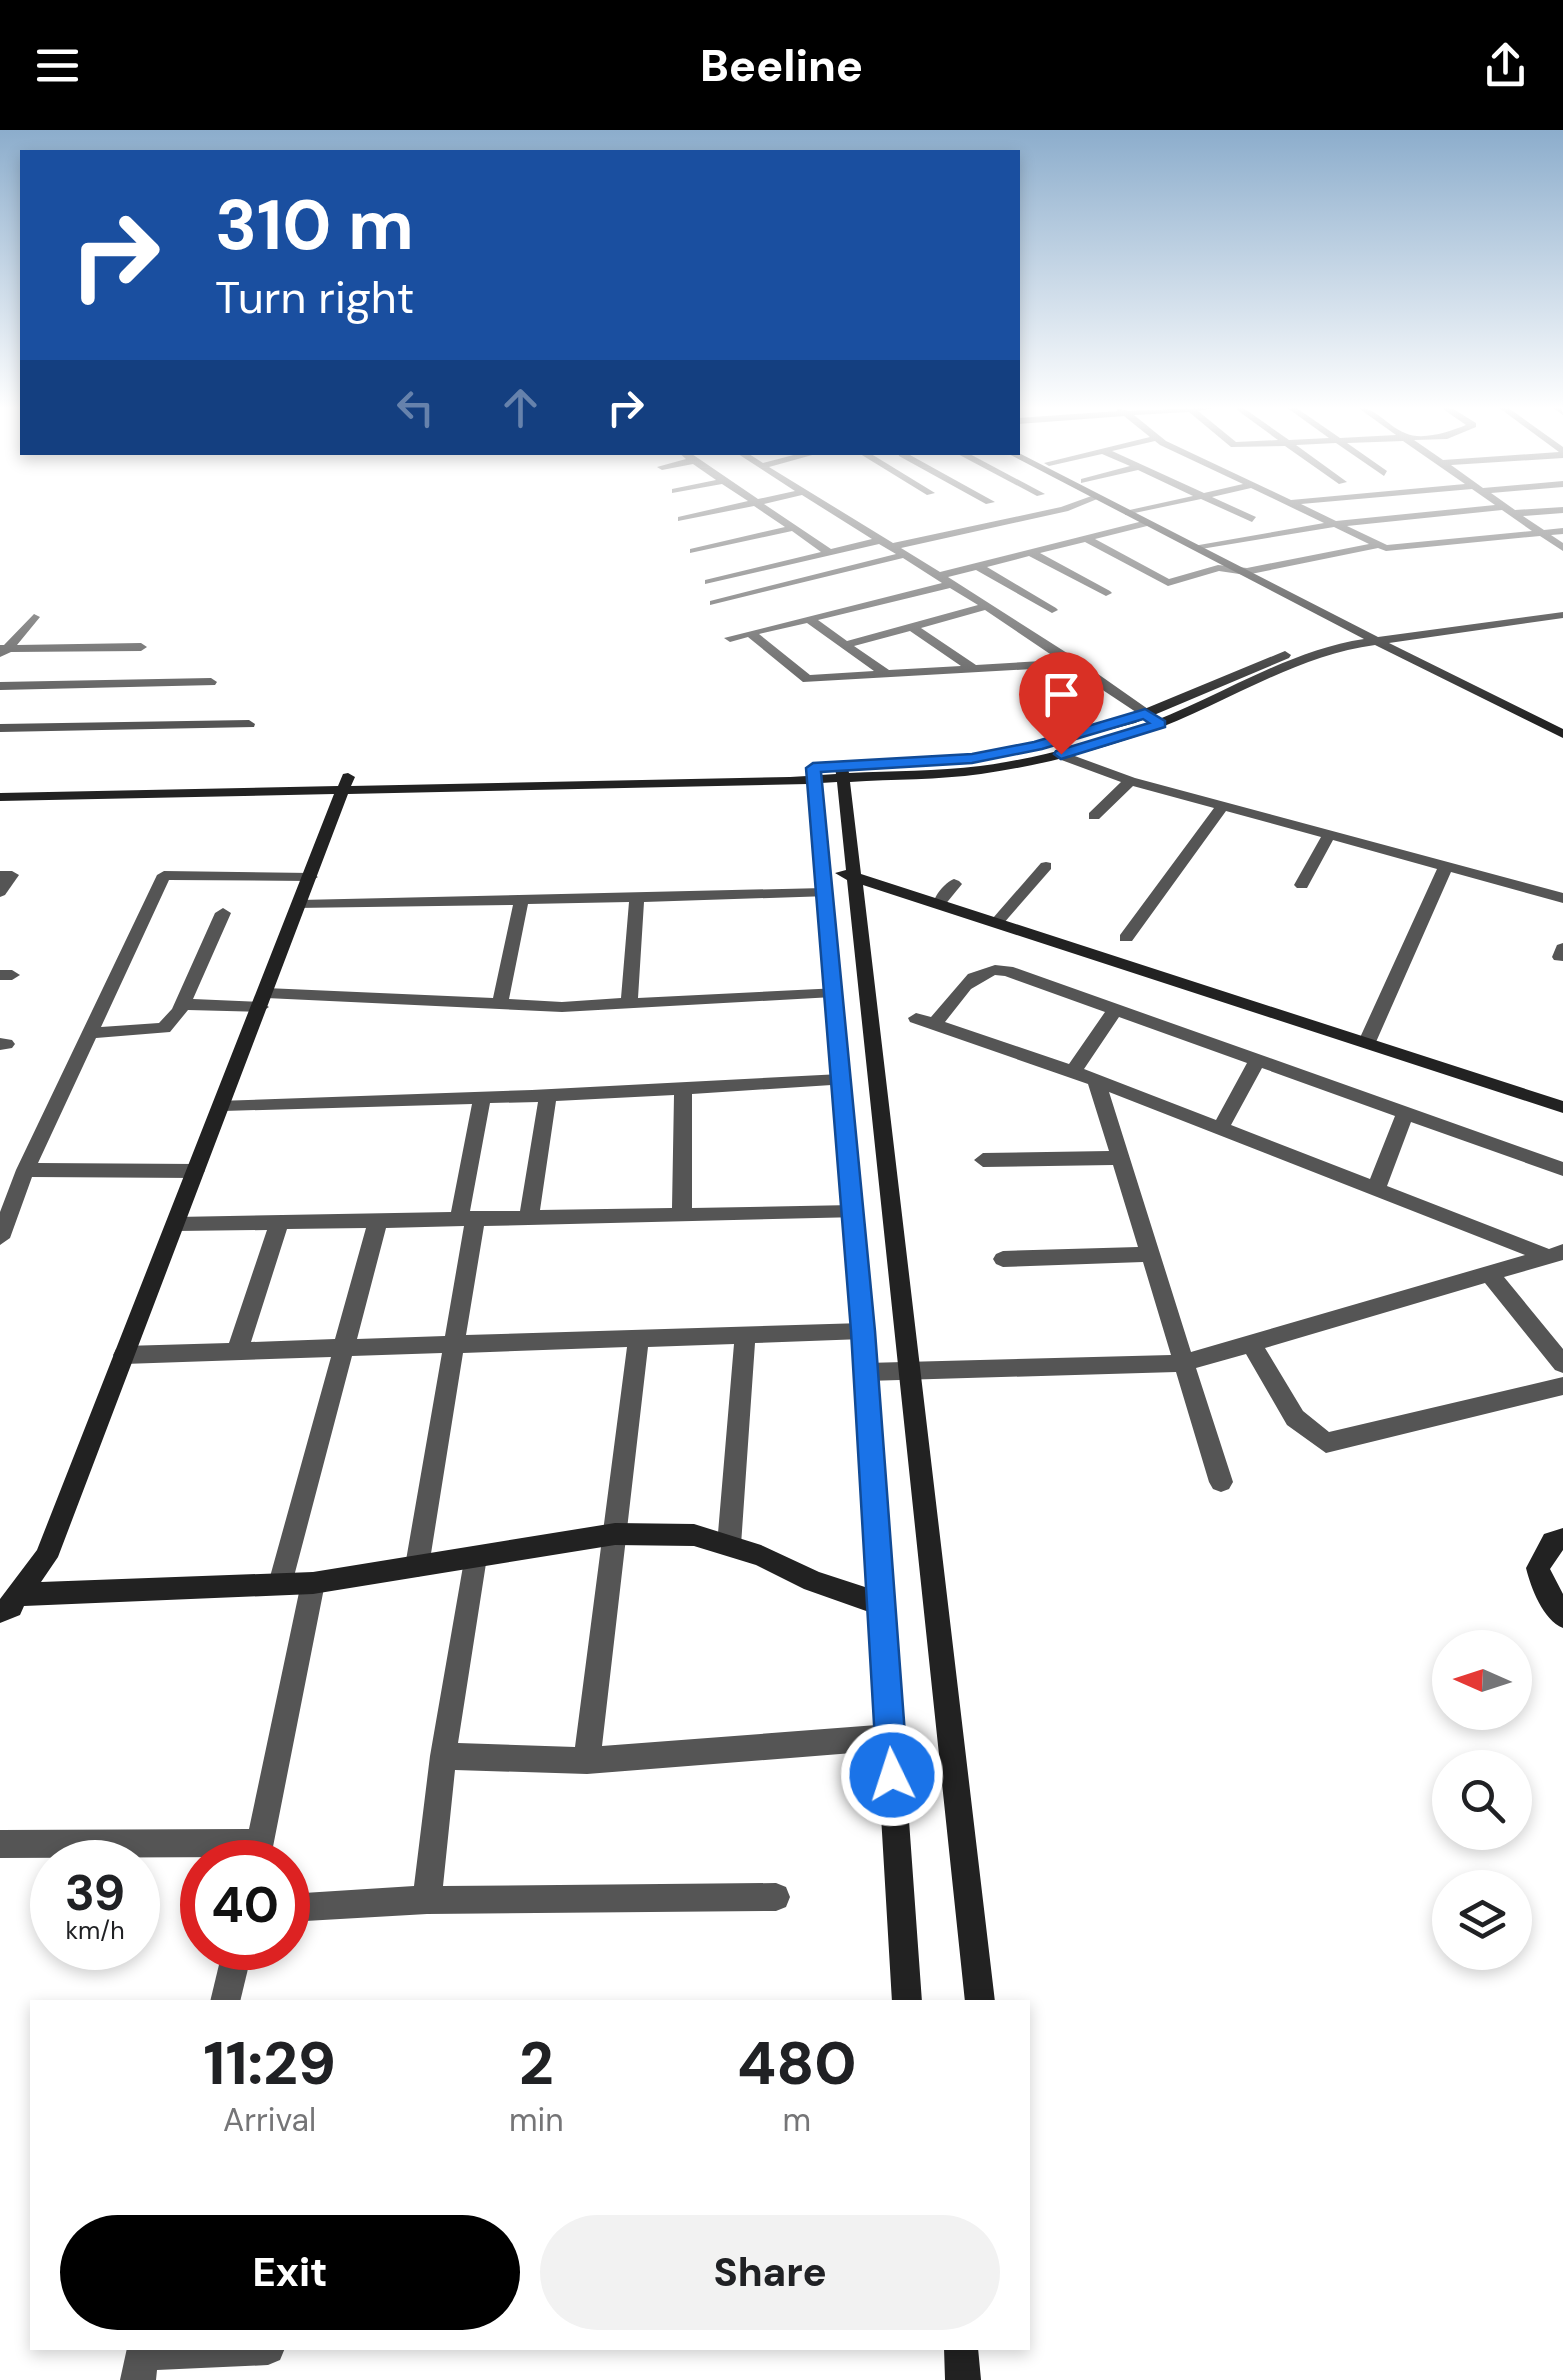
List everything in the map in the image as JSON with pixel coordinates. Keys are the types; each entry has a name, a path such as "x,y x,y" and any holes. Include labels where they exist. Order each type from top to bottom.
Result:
{"street":[{"path":"682,520 720,512"},
{"path":"769,512 830,553"},
{"path":"836,512 988,606 1160,724"},
{"path":"709,582 830,553 1048,512"},
{"path":"1127,512 1216,545 1375,636 1563,734"},
{"path":"1138,512 1357,634"},
{"path":"939,576 1085,538 1156,512"},
{"path":"1236,512 1252,519"},
{"path":"1309,512 1386,548 1563,532"},
{"path":"1199,548 1334,524 1486,512"},
{"path":"1514,512 1563,548"},
{"path":"694,551 793,528"},
{"path":"1085,538 1168,583 1218,568 1262,569 1379,544"},
{"path":"1031,553 1106,593"},
{"path":"714,603 904,555"},
{"path":"976,566 1052,610"},
{"path":"730,638 951,584"},
{"path":"842,772 979,770 1061,754 1160,724 1276,672 1375,636 1563,604"},
{"path":"845,645 988,606"},
{"path":"1392,639 1563,614"},
{"path":"2,652 34,617"},
{"path":"809,619 887,675"},
{"path":"912,626 972,668"},
{"path":"751,634 807,679 1074,663"},
{"path":"0,784 814,774 972,758 1037,746 1145,713 1260,663 1335,637 1357,634 1392,639 1563,720"},
{"path":"2,652 141,647"},
{"path":"0,686 211,682"},
{"path":"0,728 249,724"},
{"path":"1061,754 1130,781 1563,898"},
{"path":"842,772 980,2000"},
{"path":"814,774 863,1331 908,2000"},
{"path":"1094,816 1130,781"},
{"path":"0,796 346,782"},
{"path":"8,1603 46,1558 346,782"},
{"path":"1126,938 1222,804"},
{"path":"1302,885 1330,835"},
{"path":"998,921 1046,866"},
{"path":"1367,1042 1446,866"},
{"path":"822,869 939,902 1563,1107"},
{"path":"0,875 12,875 0,892"},
{"path":"0,1238 25,1170 164,875 312,876"},
{"path":"939,902 954,884"},
{"path":"300,906 824,893"},
{"path":"629,1004 637,899"},
{"path":"500,1004 521,901"},
{"path":"89,1033 164,1028 182,1004 223,913"},
{"path":"935,1024 978,972 992,968 1563,1168"},
{"path":"182,1004 264,1000 629,1004 834,992"},
{"path":"1074,1072 1115,1010"},
{"path":"916,1018 1096,1080 1376,1190 1555,1254"},
{"path":"1220,1128 1257,1061"},
{"path":"223,1105 548,1095 841,1080"},
{"path":"1096,1080 1221,1482"},
{"path":"682,1216 683,1089"},
{"path":"529,1218 548,1095"},
{"path":"417,1566 454,1346 482,1096"},
{"path":"1376,1190 1404,1115"},
{"path":"983,1160 1121,1158"},
{"path":"25,1170 196,1171"},
{"path":"176,1224 852,1212"},
{"path":"280,1584 378,1221"},
{"path":"237,1352 279,1222"},
{"path":"1003,1259 1151,1254"},
{"path":"866,1372 1185,1362 1555,1254"},
{"path":"1489,1272 1563,1364"},
{"path":"124,1355 863,1331"},
{"path":"728,1546 744,1336"},
{"path":"587,1761 638,1340"},
{"path":"1251,1343 1295,1418 1326,1443 1563,1386"},
{"path":"8,1603 313,1583 615,1534 694,1535 882,1606"},
{"path":"1563,1539 1552,1542 1538,1568 1542,1584 1563,1616"},
{"path":"427,1900 443,1756 476,1556"},
{"path":"261,1840 313,1583"},
{"path":"443,1756 587,1761 890,1737"},
{"path":"0,1844 180,1850"},
{"path":"310,1907 427,1900 776,1898"},
{"path":"225,2000 233,1970"},
{"path":"142,2360 247,2350"},
{"path":"960,2350 963,2380"}],"route":[{"path":"892,1775 863,1331 813,768 972,758 1037,746 1145,713 1160,724 1061,754"}]}
